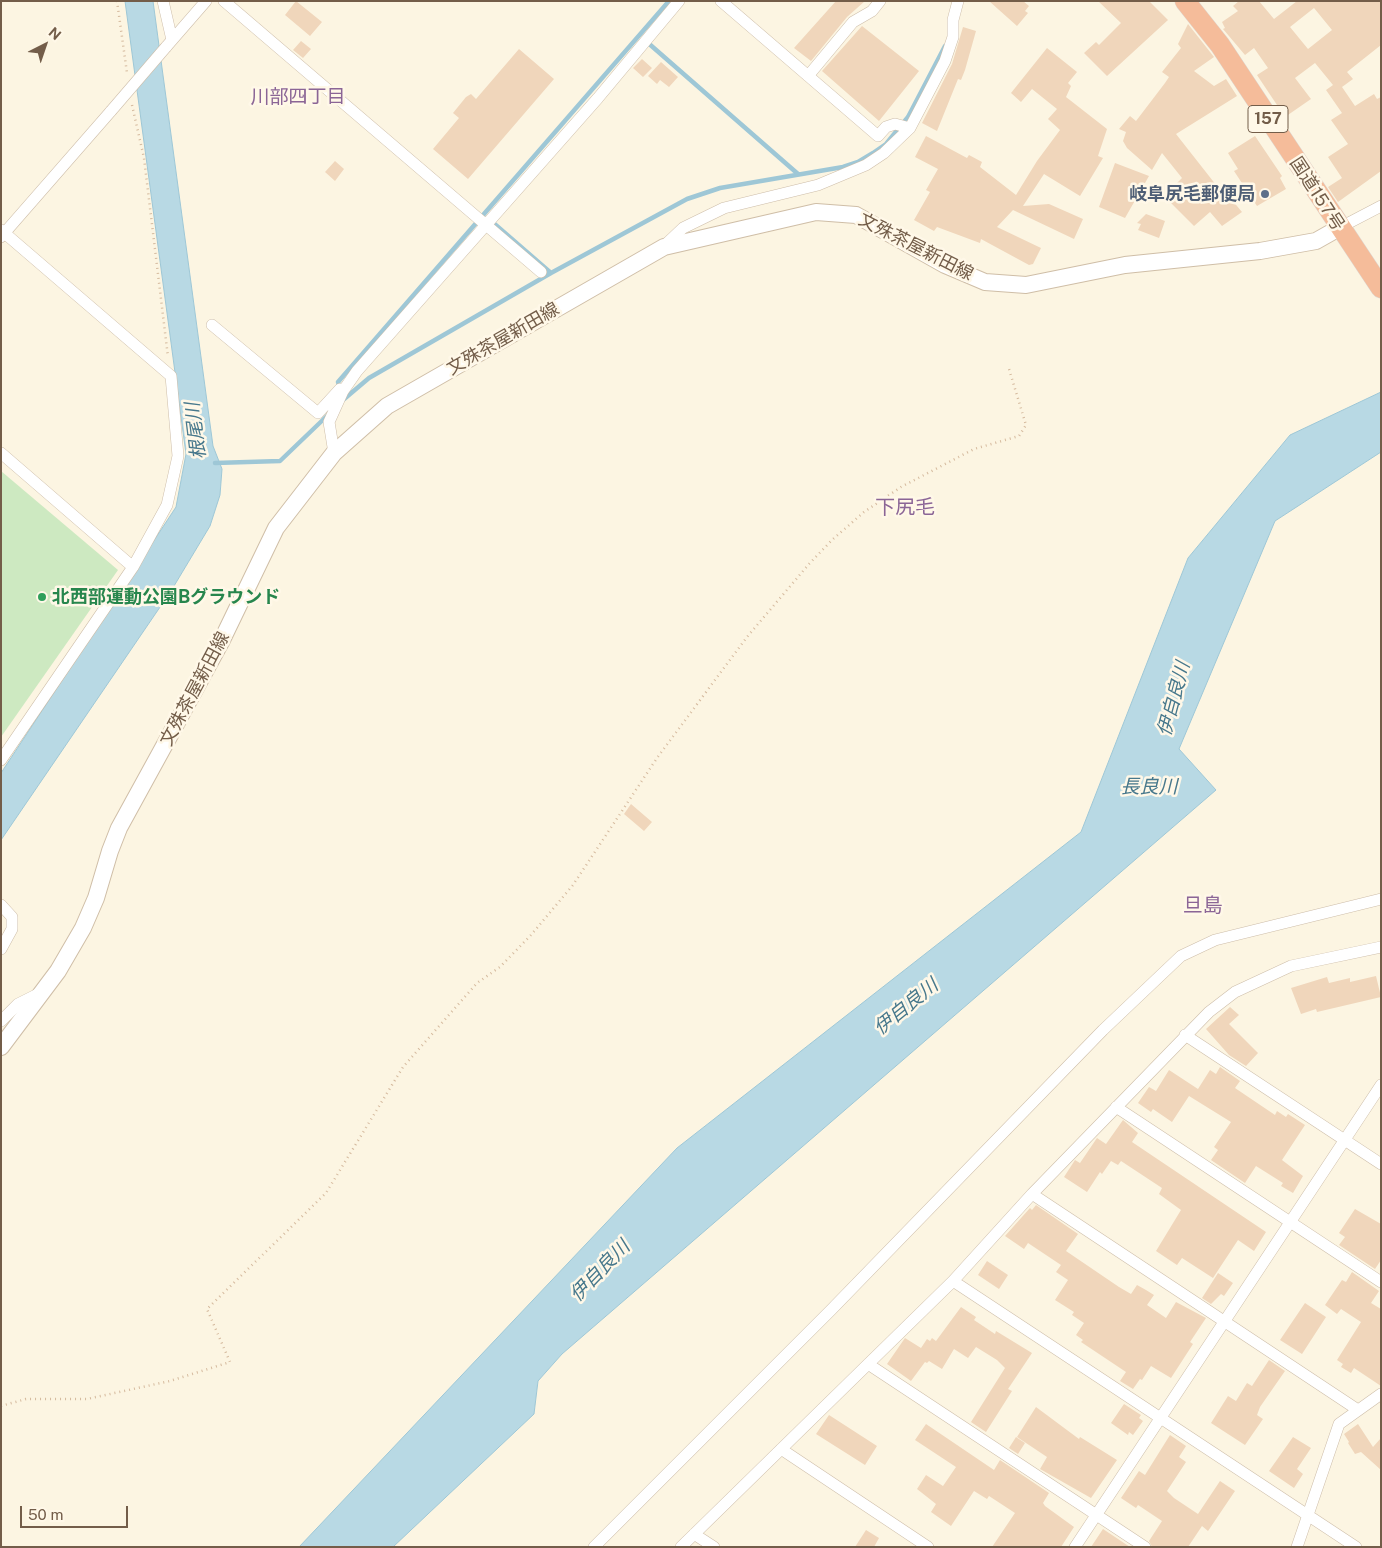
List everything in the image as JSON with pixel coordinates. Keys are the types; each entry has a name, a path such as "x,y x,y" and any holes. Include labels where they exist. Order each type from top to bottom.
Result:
{"highway":[{"name":"国道157号","path":"1185,1 1220,45 1343,234 1381,288"}],"main road":[{"name":"文殊茶屋新田線","path":"1,1047 44,991 83,928 96,898 119,828 221,642 276,528 334,453 387,406 664,247 773,220 816,212 832,211 856,215 944,265 985,282 1026,285 1125,265 1260,251 1343,234"}],"street":[{"path":"163,1 169,44"},
{"path":"1,760 132,567 167,505 178,456 171,376 2,233 206,1"},
{"path":"224,1 541,272"},
{"path":"212,325 318,413 486,225 679,1"},
{"path":"721,1 878,136 886,127 895,124 910,128"},
{"path":"808,76 853,22 872,11 880,1"},
{"path":"664,247 683,228 724,208 818,184 866,165 884,153 910,128 945,61 954,37 953,20 958,1"},
{"path":"1343,234 1381,206"},
{"path":"334,453 329,422 343,391 357,371"},
{"path":"1,453 132,567"},
{"path":"594,1547 832,1310 1103,1030 1181,956 1215,940 1381,899"},
{"path":"1,905 12,917 12,929 1,949"},
{"path":"681,1547 953,1281 1032,1194 1185,1035 1235,992 1291,966 1380,948"},
{"path":"1,1021 18,1004 44,991"},
{"path":"1185,1035 1381,1164"},
{"path":"1076,1547 1381,1085"},
{"path":"1116,1107 1381,1282"},
{"path":"1032,1194 1226,1320 1358,1410"},
{"path":"953,1281 1356,1547"},
{"path":"868,1364 1145,1547"},
{"path":"1297,1547 1338,1424 1381,1394"},
{"path":"781,1449 928,1547"},
{"path":"694,1534 714,1547"}],"path":[{"path":"117,1 127,74"},
{"path":"131,101 144,158 171,376"},
{"path":"1,1406 26,1399 87,1399 170,1381 230,1362 207,1310 326,1194 404,1066 477,983 500,967 573,886 657,758 747,636 809,564 832,540 864,512 901,487 974,450 1019,436 1026,425 1009,369"}],"green space":[{"name":"北西部運動公園Bグラウンド","path":"1,471 118,570 1,737"}],"water":[{"name":"根尾川","path":"125,1 153,1 213,446 222,469 220,495 210,526 171,591 1,840 1,773 176,507 186,454"},
{"name":"長良川","path":"1381,392 1381,452 1275,521 1179,749 1216,790 562,1354 538,1381 534,1414 393,1547 299,1547 677,1148 1081,832 1188,558 1290,435"}],"building":[{"path":"296,1 322,22 310,36 285,15"},
{"path":"836,1 865,1 847,17 811,61 794,48"},
{"path":"989,1 1023,1 1029,6 1025,11 1028,13 1017,26"},
{"path":"1098,1 1149,1 1168,20 1107,76 1084,53 1096,42 1099,45 1121,23"},
{"path":"1239,1 1259,1 1274,19 1297,1 1381,1 1381,45 1347,72 1353,79 1342,87 1355,106 1374,94 1377,99 1381,97 1381,171 1338,202 1328,187 1342,178 1328,157 1348,144 1331,120 1342,113 1326,90 1333,85 1315,63 1295,78 1311,99 1285,117 1257,75 1268,68 1254,48 1245,55 1223,29 1225,28 1222,22 1238,11 1233,6","holes":["1314,8 1332,30 1308,49 1290,27"]},
{"path":"1188,24 1214,57 1194,71 1214,86 1226,79 1237,96 1176,134 1220,190 1222,188 1242,212 1222,226 1210,212 1194,226 1164,196 1182,178 1162,153 1152,170 1127,148 1123,141 1126,132 1119,129 1130,116 1136,121 1169,77 1162,72 1181,48 1178,44"},
{"path":"862,26 919,71 879,121 822,71"},
{"path":"963,27 976,31 965,70 961,80 958,79 937,131 922,123 952,64"},
{"path":"301,41 311,49 303,58 293,50"},
{"path":"1047,48 1077,72 1068,83 1071,86 1066,97 1107,129 1098,156 1103,158 1080,196 1044,174 1023,206 1049,204 1083,219 1074,239 1013,210 997,227 1041,248 1033,264 1029,265 981,239 980,243 937,227 934,231 914,220 930,192 926,190 938,169 915,157 926,136 967,158 969,155 982,162 980,167 1016,195 1037,161 1060,130 1048,119 1057,109 1032,89 1021,102 1011,93"},
{"path":"519,49 554,79 468,179 433,149 459,118 453,113 466,97 471,94 476,99"},
{"path":"642,59 652,68 643,77 633,68"},
{"path":"661,62 678,77 669,87 660,80 657,84 648,76"},
{"path":"1255,136 1282,176 1280,178 1286,189 1257,206 1234,171 1238,169 1228,153"},
{"path":"335,161 344,169 335,181 325,172"},
{"path":"1115,163 1149,176 1125,218 1099,207"},
{"path":"1146,214 1165,221 1159,238 1138,230 1141,224 1137,223"},
{"path":"631,804 652,822 644,831 624,814"},
{"path":"1376,976 1381,997 1317,1012 1316,1009 1301,1014 1291,988 1327,977 1329,983 1350,978 1350,982"},
{"path":"1230,1007 1239,1015 1229,1024 1258,1053 1246,1066 1229,1055 1206,1029"},
{"path":"1220,1067 1240,1081 1235,1088 1275,1115 1277,1111 1286,1117 1288,1114 1305,1125 1282,1160 1303,1176 1293,1193 1281,1186 1283,1183 1256,1166 1245,1183 1211,1160 1218,1150 1214,1147 1231,1122 1189,1096 1172,1122 1153,1109 1151,1112 1138,1103 1149,1087 1156,1091 1169,1070 1198,1089 1210,1070 1216,1074"},
{"path":"1123,1120 1138,1133 1132,1142 1266,1232 1254,1251 1238,1240 1213,1278 1182,1258 1177,1265 1156,1251 1181,1210 1159,1194 1162,1188 1121,1161 1118,1165 1111,1161 1102,1174 1100,1172 1087,1192 1064,1177 1075,1160 1080,1163 1097,1138 1106,1144"},
{"path":"1036,1205 1078,1234 1066,1251 1119,1287 1131,1294 1137,1285 1154,1295 1147,1305 1166,1318 1176,1302 1206,1318 1190,1342 1193,1344 1171,1378 1151,1366 1142,1380 1140,1379 1133,1389 1120,1381 1126,1372 1081,1342 1083,1340 1076,1335 1084,1323 1072,1315 1074,1312 1055,1300 1068,1280 1056,1272 1061,1265 1028,1243 1024,1249 1005,1236 1030,1208 1032,1210"},
{"path":"1355,1209 1381,1224 1381,1260 1375,1269 1339,1245 1345,1237 1339,1233"},
{"path":"987,1261 1008,1275 999,1289 978,1275"},
{"path":"1352,1272 1379,1291 1371,1303 1381,1309 1381,1386 1354,1368 1351,1373 1341,1367 1343,1364 1337,1360 1361,1322 1341,1309 1337,1314 1325,1305 1342,1280 1346,1282"},
{"path":"1218,1273 1233,1283 1224,1296 1221,1294 1211,1304 1202,1298"},
{"path":"1305,1303 1326,1317 1302,1354 1280,1340"},
{"path":"961,1307 976,1317 974,1320 995,1334 996,1331 1032,1353 1008,1389 1012,1391 986,1432 971,1422 1005,1368 997,1360 976,1347 968,1358 954,1349 942,1369 929,1361 925,1362 911,1381 887,1364 905,1338 921,1348 927,1339 930,1341 932,1338 936,1341"},
{"path":"1269,1360 1285,1371 1260,1407 1257,1415 1263,1419 1245,1445 1211,1423 1228,1396 1236,1401 1247,1383 1252,1386"},
{"path":"1124,1404 1141,1415 1139,1418 1143,1421 1133,1435 1129,1432 1128,1435 1111,1423"},
{"path":"1036,1407 1079,1439 1080,1437 1117,1460 1091,1498 1040,1469 1047,1457 1017,1437"},
{"path":"829,1415 877,1446 865,1465 816,1434"},
{"path":"926,1424 994,1470 1000,1460 1049,1493 1043,1503 1045,1506 1074,1527 1061,1547 992,1547 1015,1513 989,1496 987,1499 974,1491 951,1526 931,1512 936,1504 917,1489 926,1475 943,1486 956,1467 915,1440"},
{"path":"1358,1424 1373,1447 1381,1438 1381,1470 1361,1452 1355,1454 1348,1443 1344,1434"},
{"path":"1170,1435 1186,1446 1179,1457 1186,1462 1167,1491 1174,1498 1198,1514 1220,1481 1235,1491 1208,1531 1202,1526 1188,1547 1152,1547 1149,1541 1162,1521 1138,1505 1136,1508 1121,1498 1139,1471 1145,1475"},
{"path":"1016,1437 1025,1443 1018,1454 1009,1448"},
{"path":"1293,1437 1311,1448 1297,1469 1303,1474 1294,1488 1269,1471"},
{"path":"1103,1529 1130,1547 1091,1547"},
{"path":"866,1530 879,1538 874,1547 855,1547"}],"waterway":[{"path":"340,389 338,382 669,1"},
{"path":"647,42 798,174"},
{"path":"343,400 369,378 551,273 687,199 720,188 843,167 858,162 886,144 908,117 945,46"},
{"path":"490,220 551,273"},
{"name":"根尾川","path":"215,463 280,461 329,414"}],"place":[{"name":"岐阜尻毛郵便局","path":"1265,194"},
{"name":"北西部運動公園Bグラウンド","path":"42,597"}],"district":[{"name":"川部四丁目","path":"298,97"},
{"name":"下尻毛","path":"905,508"},
{"name":"旦島","path":"1203,906"}],"water label":[{"name":"伊自良川","path":"1174,699"},
{"name":"伊自良川","path":"906,1007"},
{"name":"伊自良川","path":"600,1271"}]}
